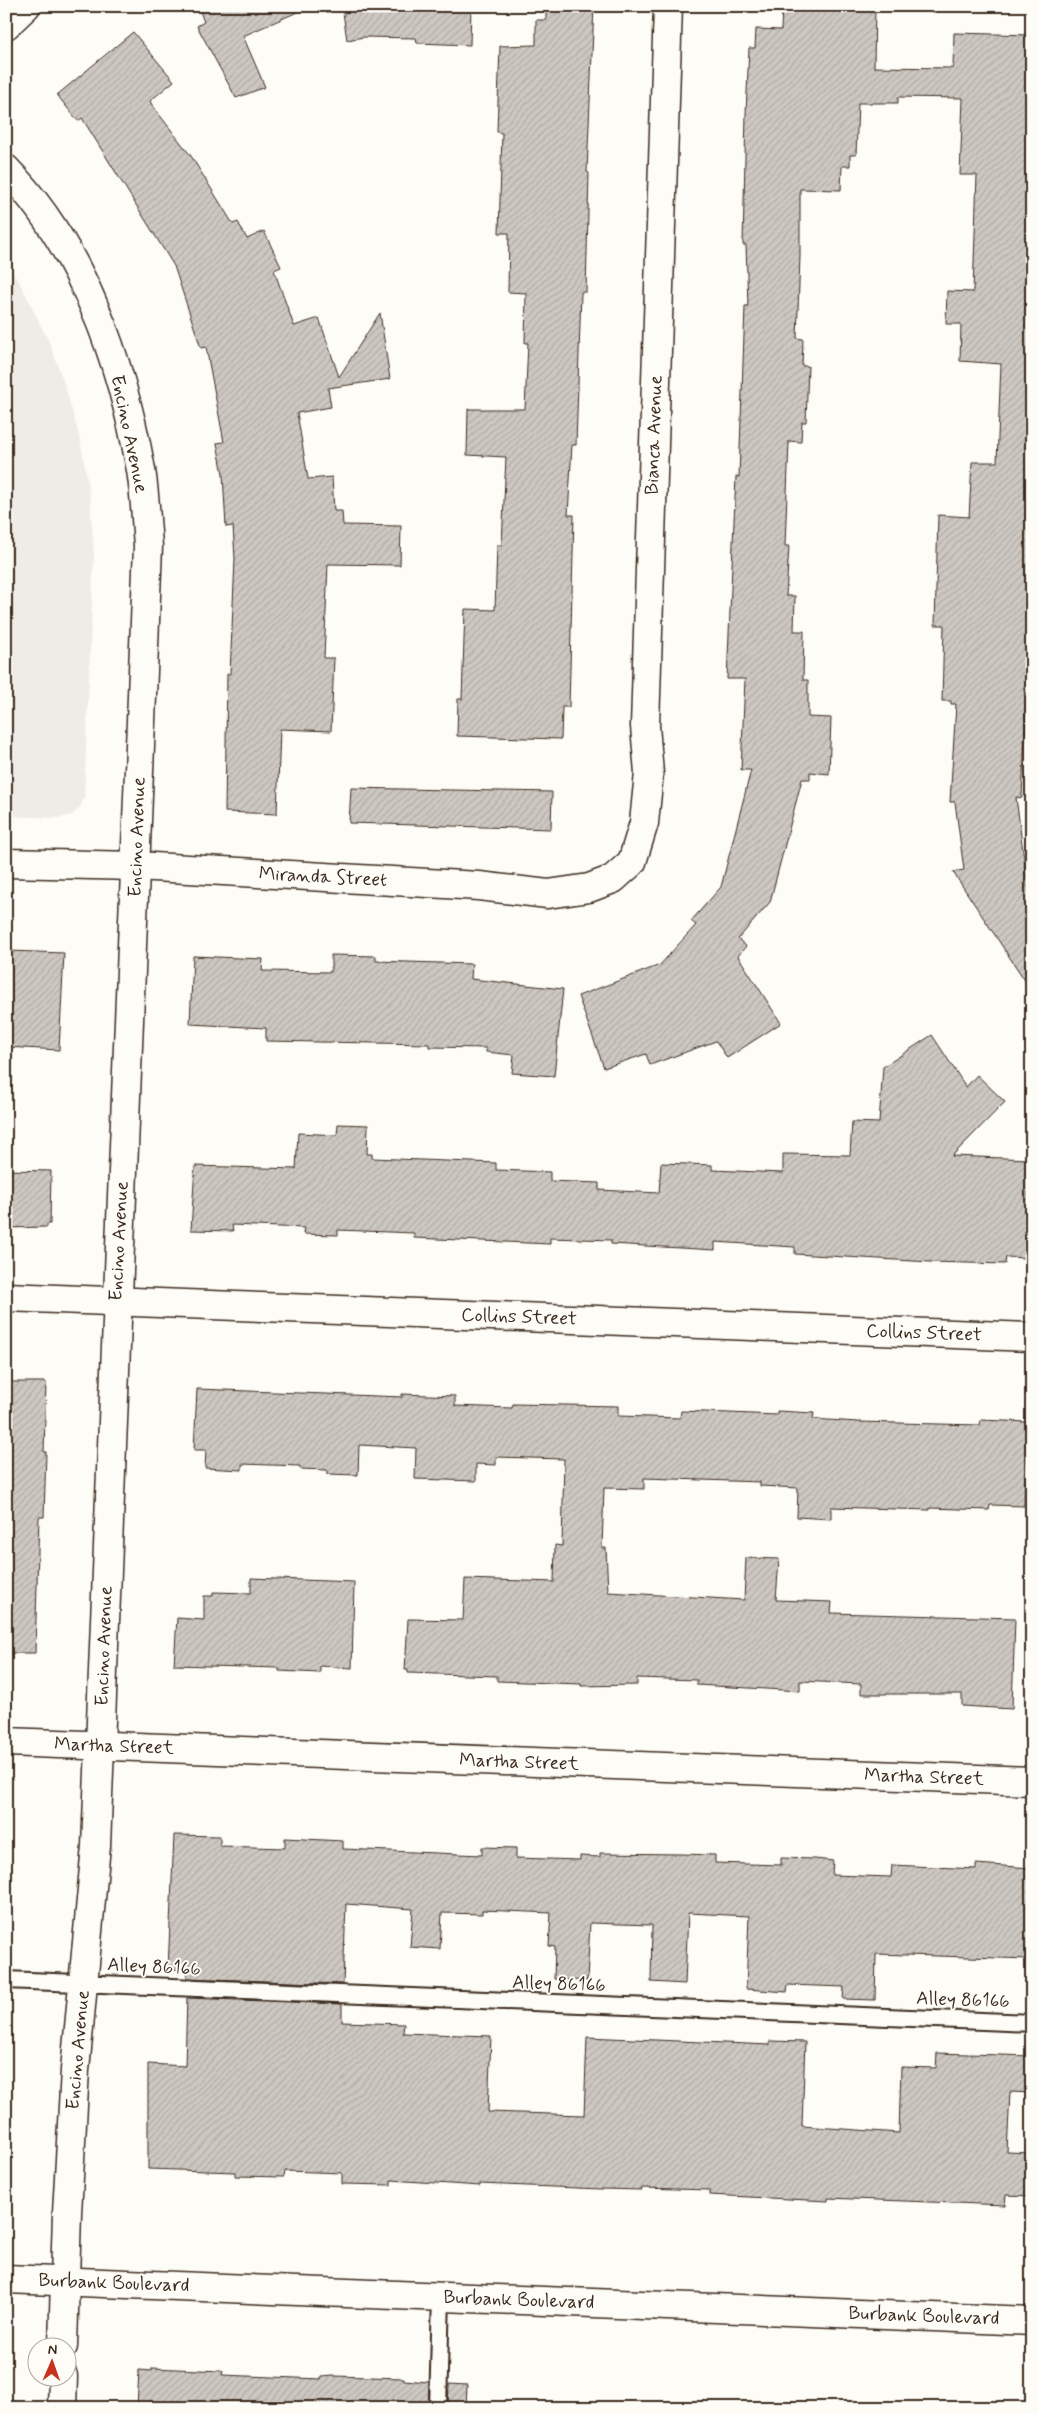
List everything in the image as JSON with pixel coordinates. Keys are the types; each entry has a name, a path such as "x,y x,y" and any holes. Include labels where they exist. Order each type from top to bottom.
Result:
{"street":[{"path":"6,25 26,6"},
{"name":"Bianca Avenue","path":"632,862 644,823 649,773 645,726 668,6"},
{"name":"Encino Avenue","path":"6,169 49,223 78,272 106,338 128,410 141,472 148,546 96,1846 75,2070 63,2336"},
{"name":"Miranda Street","path":"6,863 136,866 479,886 548,894 589,888 614,878 632,862"},
{"name":"Collins Street","path":"6,1296 1032,1337"},
{"name":"Martha Street","path":"6,1742 1032,1781"},
{"name":"Burbank Boulevard","path":"6,2279 1032,2320"},
{"path":"62,2386 62,2408"}],"lane":[{"name":"Alley 86166","path":"6,1980 1032,2023"},
{"path":"438,2408 441,2296"}],"shaded area":[{"path":"6,262 21,285 50,344 65,386 80,439 90,495 94,555 84,798 80,807 72,815 57,818 6,816"}],"building":[{"path":"198,6 311,6 243,36 265,87 236,98 197,26 204,22"},
{"path":"342,6 471,6 470,45 417,43 416,38 364,37 347,40"},
{"path":"546,6 594,6 587,172 589,173 586,292 581,292 576,445 572,445 568,515 574,515 569,707 562,707 561,739 457,736 458,699 462,699 465,609 495,610 497,545 502,545 506,457 467,455 468,409 525,409 528,343 525,343 526,293 508,292 509,233 499,233 502,133 497,132 500,46 536,45 536,20 546,20"},
{"path":"782,6 875,6 874,67 953,68 954,33 1032,35 1032,692 1027,692 1022,798 1016,797 1032,921 1032,991 953,872 964,870 955,802 950,802 956,704 951,704 951,701 942,701 944,625 935,625 938,515 969,517 972,462 997,462 1001,364 960,361 961,324 946,324 947,291 973,292 977,175 960,175 963,98 898,97 898,103 858,103 856,155 850,155 850,166 842,166 841,190 800,189 797,338 803,339 802,366 808,366 806,422 802,422 801,442 789,441 785,546 789,546 786,596 795,596 794,631 804,631 803,680 808,680 808,717 831,718 829,774 810,772 810,779 802,779 770,902 738,939 746,946 738,956 781,1023 727,1058 716,1041 650,1065 646,1054 604,1068 578,996 660,965 696,925 691,921 721,887 751,770 741,770 745,679 727,679 736,476 739,477 745,306 748,306 746,245 743,245 746,114 749,48 755,48 756,29 781,30"},
{"path":"133,32 174,81 150,101 152,105 191,156 233,224 238,222 247,239 264,231 281,267 274,270 294,326 319,318 339,377 380,313 390,379 328,388 331,407 297,413 308,479 332,477 334,511 342,511 343,525 401,526 400,565 328,564 324,658 334,658 331,731 280,729 277,814 225,812 227,674 230,674 235,559 233,526 226,527 223,474 217,443 224,442 206,347 201,348 174,266 82,118 78,121 57,95"},
{"path":"351,788 552,792 551,829 349,823"},
{"path":"9,951 64,953 59,1050 6,1047 6,971"},
{"path":"331,955 376,956 376,961 472,964 471,979 563,989 554,1076 512,1073 514,1055 486,1052 486,1048 429,1047 429,1044 266,1041 266,1028 190,1024 193,956 263,959 262,971 331,972"},
{"path":"932,1035 966,1087 977,1075 1005,1102 952,1156 1029,1159 1025,1258 1006,1257 1005,1264 930,1262 795,1254 795,1247 715,1242 715,1250 611,1244 611,1240 550,1238 550,1244 414,1238 414,1233 338,1230 338,1235 303,1234 304,1228 232,1225 233,1231 191,1230 195,1166 296,1169 298,1133 337,1135 338,1124 368,1125 367,1154 372,1154 372,1158 496,1163 496,1170 550,1172 550,1181 599,1183 599,1190 659,1193 661,1163 712,1165 712,1170 783,1173 783,1154 850,1155 852,1122 879,1123 883,1067"},
{"path":"6,1170 51,1171 50,1224 47,1224 47,1227 6,1228"},
{"path":"6,1382 46,1382 44,1517 39,1517 35,1653 6,1653 6,1525 11,1461 6,1461"},
{"path":"197,1389 402,1397 402,1394 455,1396 455,1406 512,1408 513,1404 618,1406 618,1416 680,1418 681,1411 777,1415 777,1411 814,1413 813,1419 858,1422 980,1425 981,1420 1028,1422 1024,1506 990,1505 989,1510 831,1507 831,1519 797,1517 798,1488 760,1486 760,1482 644,1478 644,1489 604,1488 602,1548 606,1548 608,1592 744,1600 746,1558 779,1559 776,1600 832,1602 831,1613 1015,1618 1012,1709 962,1706 962,1694 861,1694 861,1684 800,1681 800,1691 697,1685 697,1680 637,1678 637,1685 581,1686 581,1684 497,1681 497,1676 408,1673 408,1670 405,1670 408,1619 463,1620 465,1579 554,1582 555,1545 562,1546 564,1459 496,1457 496,1465 476,1464 476,1481 415,1479 416,1448 359,1445 358,1475 327,1474 327,1470 300,1469 300,1466 242,1464 242,1470 205,1468 206,1450 194,1450"},
{"path":"251,1578 354,1582 352,1668 320,1666 320,1673 279,1671 279,1668 174,1665 177,1618 204,1620 204,1596 213,1596 213,1592 251,1593"},
{"path":"174,1835 220,1836 220,1846 285,1848 285,1838 343,1841 343,1849 482,1855 482,1847 516,1848 516,1858 580,1860 580,1856 600,1857 600,1853 681,1854 715,1855 715,1863 781,1865 781,1858 815,1859 833,1861 832,1875 891,1877 892,1865 976,1869 976,1864 1031,1868 1029,1959 876,1954 875,2000 843,1999 844,1987 788,1985 787,1992 746,1989 749,1916 688,1913 685,1984 651,1982 652,1925 590,1923 587,1981 554,1979 555,1947 549,1946 551,1913 482,1910 482,1914 442,1913 440,1949 410,1947 413,1909 346,1904 343,1984 187,1978 187,1970 168,1969"},
{"path":"187,1998 342,2004 342,2022 404,2024 403,2033 491,2036 488,2112 584,2115 587,2037 770,2045 770,2041 805,2042 802,2126 899,2133 901,2067 936,2068 937,2053 1032,2056 1032,2093 1010,2092 1007,2152 1032,2153 1032,2196 1006,2195 1005,2205 828,2198 828,2201 709,2195 709,2190 601,2189 480,2184 480,2186 391,2180 391,2185 342,2184 342,2173 285,2171 284,2177 235,2176 235,2172 148,2169 148,2064 185,2066"},
{"path":"152,2368 223,2371 222,2375 321,2379 321,2377 334,2376 404,2378 404,2380 429,2382 428,2408 137,2408 139,2370 152,2371"},
{"path":"449,2384 467,2385 466,2408 448,2408"}]}
